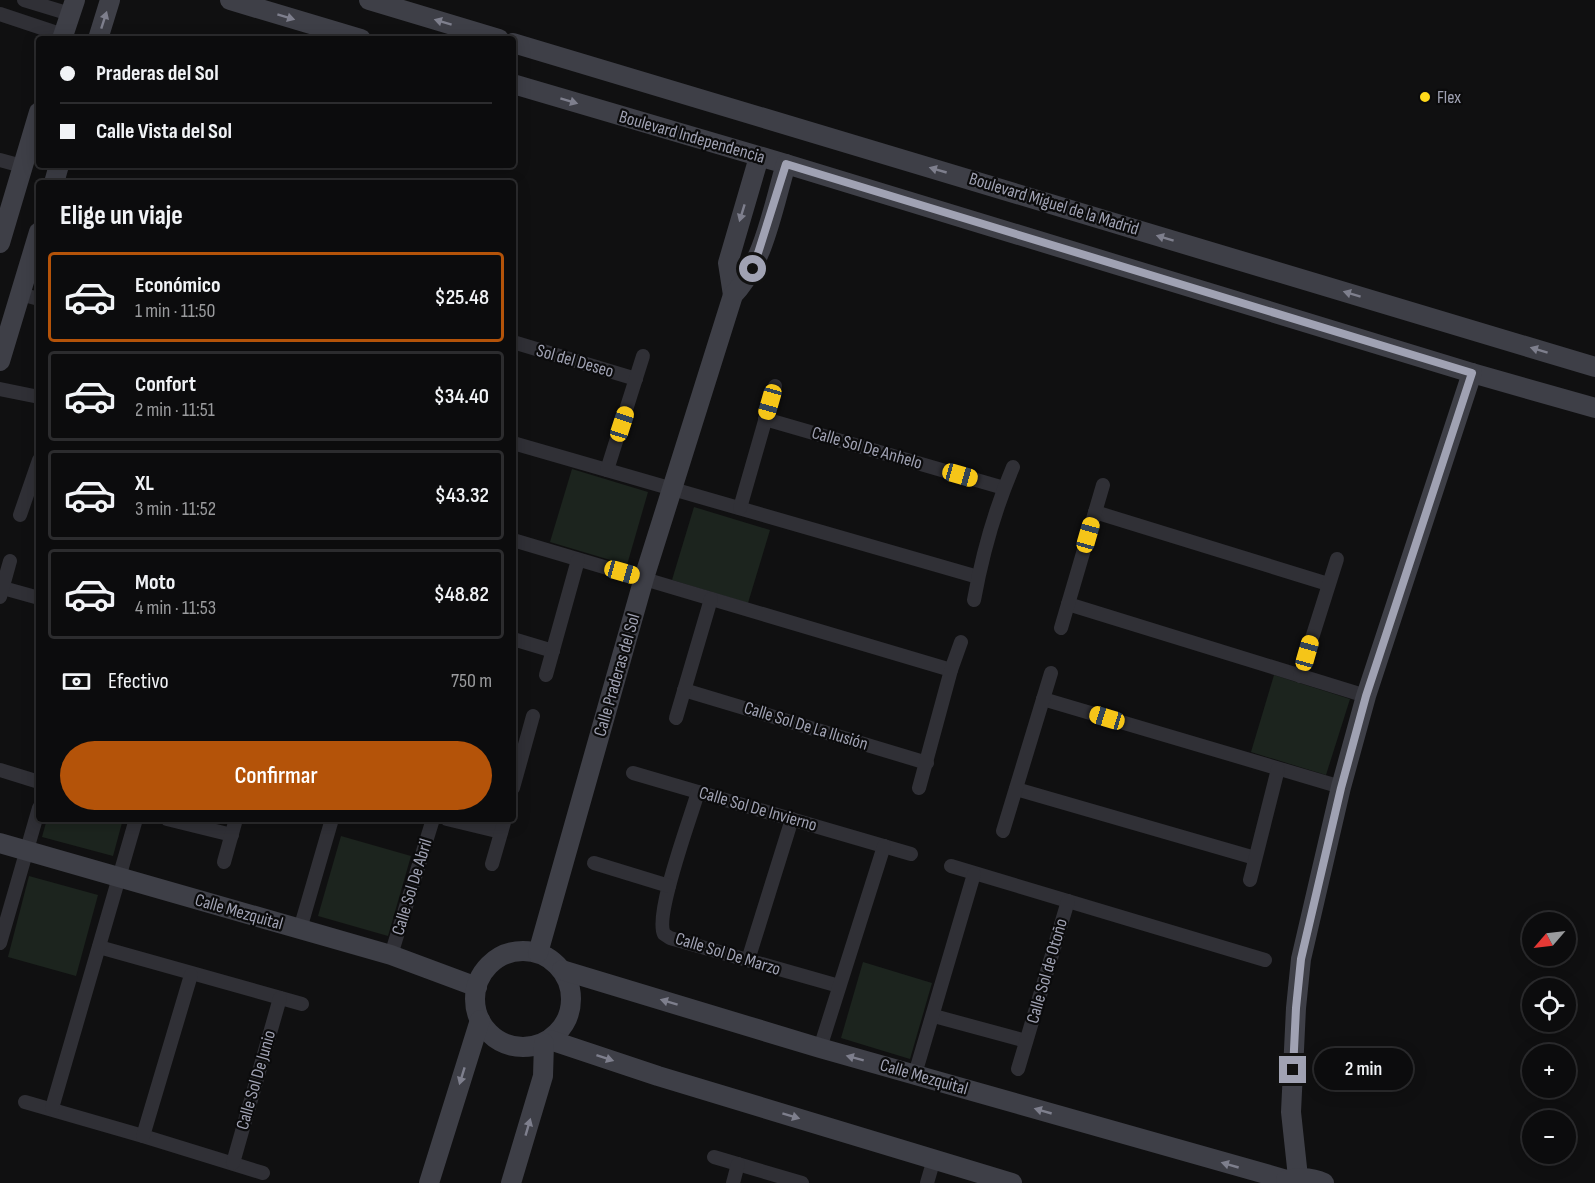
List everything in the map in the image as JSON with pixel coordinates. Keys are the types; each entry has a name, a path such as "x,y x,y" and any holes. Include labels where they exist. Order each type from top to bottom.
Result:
{"street":[{"path":"24,0 72,7 62,36"},
{"path":"99,36 110,0"},
{"path":"230,0 351,36"},
{"path":"369,0 489,36"},
{"path":"0,14 59,36"},
{"name":"Boulevard Miguel de la Madrid","path":"516,44 1595,367"},
{"name":"Boulevard Independencia","path":"516,85 1595,408"},
{"path":"0,243 36,122"},
{"path":"733,295 728,263 759,157"},
{"path":"0,160 22,166"},
{"path":"733,295 747,279 756,263 786,164"},
{"path":"0,360 30,297 36,254"},
{"name":"Calle Praderas del Sol","path":"538,953 644,578 733,295"},
{"name":"Sol del Deseo","path":"516,343 636,379"},
{"path":"608,470 643,356"},
{"path":"1289,1180 1297,998 1301,959 1341,788 1366,696 1472,373"},
{"path":"740,508 775,386"},
{"path":"0,389 36,396"},
{"name":"Calle Sol De Anhelo","path":"765,419 1004,488"},
{"path":"516,443 978,577"},
{"path":"974,600 978,577 1004,488 1013,467"},
{"path":"20,515 33,496 36,478"},
{"path":"1060,628 1103,485"},
{"path":"1095,512 1328,584"},
{"path":"516,541 951,670"},
{"path":"546,675 578,560"},
{"path":"1300,676 1337,560"},
{"path":"10,561 1,592 36,598"},
{"path":"676,718 711,599"},
{"path":"1068,604 1366,696"},
{"path":"516,640 553,651"},
{"path":"919,788 951,670 961,642"},
{"path":"1004,831 1051,673"},
{"name":"Calle Sol De La Ilusión","path":"684,690 927,763"},
{"path":"1043,699 1341,788"},
{"path":"516,766 520,737 533,716"},
{"path":"1250,880 1278,769"},
{"path":"0,770 36,781"},
{"name":"Calle Sol De Invierno","path":"633,773 911,854"},
{"path":"1016,789 1255,858"},
{"name":"Calle Sol De Marzo","path":"698,792 669,886 661,920 664,934 670,938 839,986"},
{"path":"0,943 3,922 36,818"},
{"path":"748,960 792,819"},
{"path":"52,1108 135,822"},
{"path":"179,822 232,835"},
{"path":"224,862 235,822"},
{"path":"300,929 331,822"},
{"name":"Calle Sol De Abril","path":"391,955 432,822"},
{"name":"Calle Sol De Abril","path":"471,822 503,826"},
{"path":"492,864 503,826"},
{"name":"Calle Mezquital","path":"0,843 391,955 477,987"},
{"path":"820,1048 884,846"},
{"path":"594,863 669,886"},
{"path":"951,866 1265,960"},
{"path":"915,1074 934,1016 974,874"},
{"name":"Calle Sol de Otoño","path":"1018,1069 1068,901"},
{"path":"99,948 302,1004"},
{"path":"522,951 538,953 551,959 562,970 569,984 572,999 569,1015 561,1029 547,1041 530,1047 515,1047 494,1037 480,1020 475,1004 477,987 483,973 493,961 507,954 522,951"},
{"name":"Calle Mezquital","path":"562,970 820,1048 1289,1180 1315,1179 1324,1183"},
{"path":"143,1136 191,975"},
{"name":"Calle Sol De Junio","path":"233,1163 280,998"},
{"name":"Calle Sol de Otoño","path":"934,1016 1026,1041"},
{"path":"429,1183 480,1020"},
{"path":"547,1041 1012,1183"},
{"path":"512,1183 543,1076 547,1041"},
{"path":"25,1101 263,1173"},
{"path":"714,1156 802,1183"},
{"path":"927,1183 934,1159"},
{"path":"733,1183 738,1164"}],"shaded area":[{"path":"572,469 648,492 627,565 550,542"},
{"path":"694,507 770,530 748,603 672,580"},
{"path":"1274,675 1350,699 1326,775 1251,752"},
{"path":"46,822 122,822 113,856 42,837"},
{"path":"341,836 411,856 388,936 318,916"},
{"path":"29,876 98,895 76,976 8,957"},
{"path":"863,962 932,983 910,1059 841,1038"}],"place":[{"name":"Flex","path":"1425,97"}],"route":[{"path":"753,269 786,164 1472,373 1366,696 1341,788 1301,959 1293,1070"}]}
